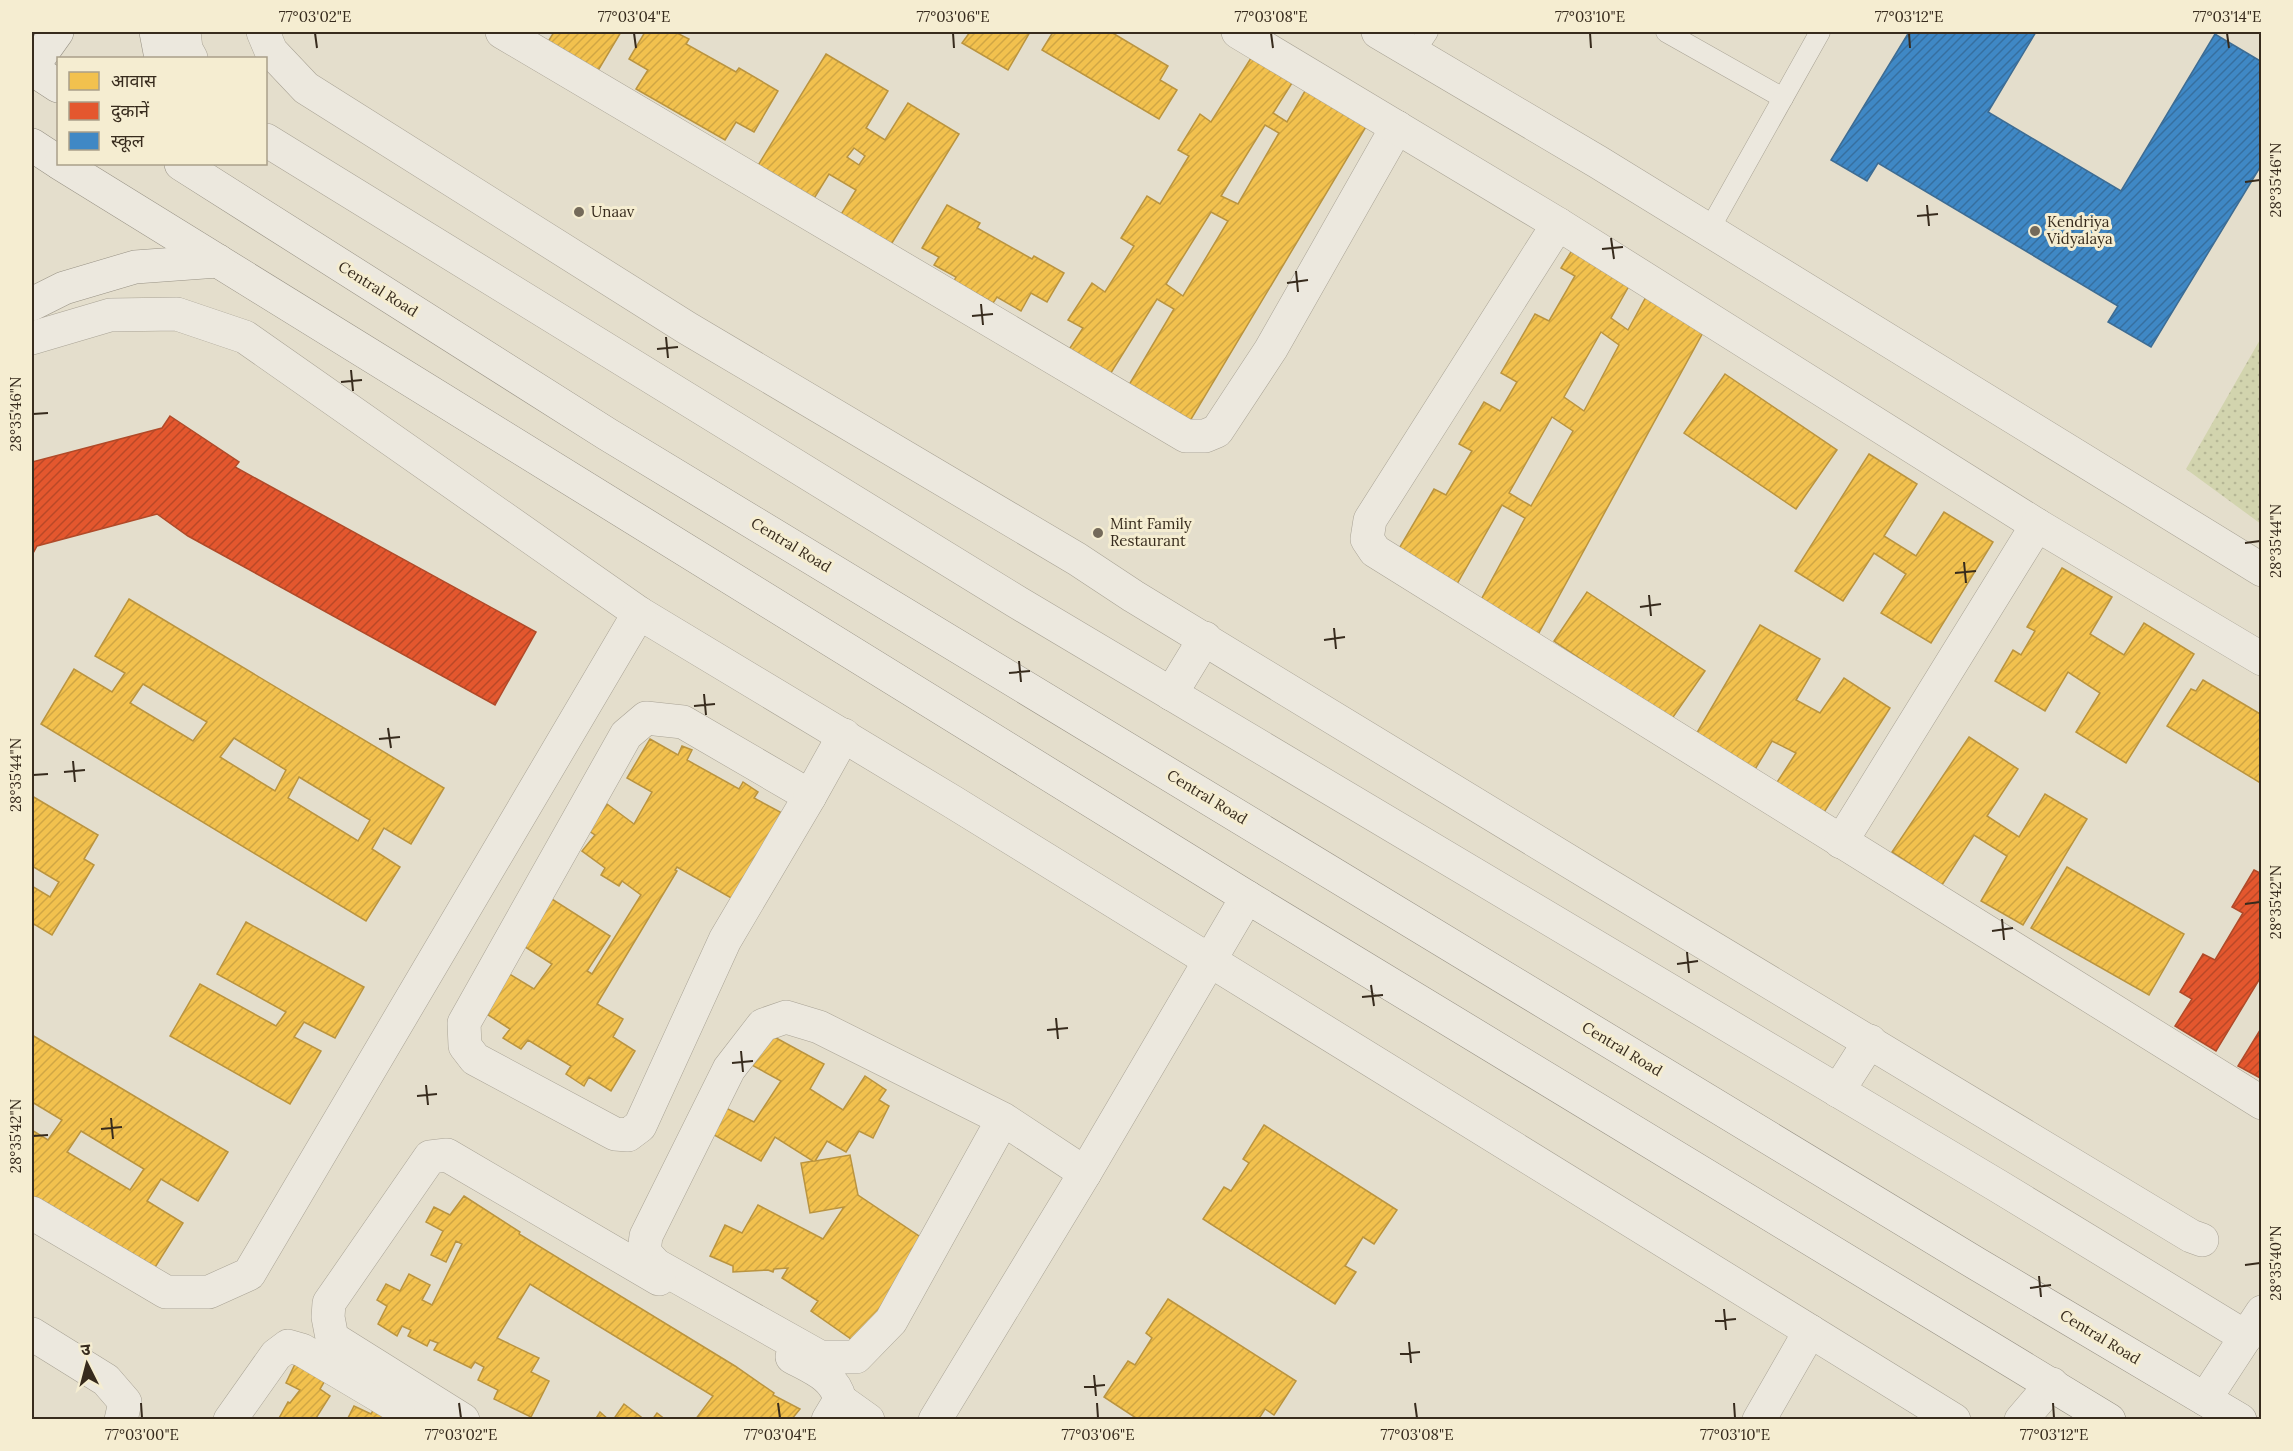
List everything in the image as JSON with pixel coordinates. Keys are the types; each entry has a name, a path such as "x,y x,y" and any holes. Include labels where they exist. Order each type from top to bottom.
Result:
{"street":[{"path":"57,32 32,68 57,85"},
{"path":"156,32 161,57"},
{"path":"184,32 186,49 190,57"},
{"path":"263,32 271,51 306,87 687,328 1077,559 1133,596 1575,865 2181,1230 2202,1240"},
{"path":"502,32 1186,436 1204,436 1217,431 1271,349 1397,127"},
{"path":"1238,32 1558,224 2037,525 2262,658"},
{"path":"1378,32 1421,42 1709,230 2262,570"},
{"path":"267,141 996,589 1171,694 1838,1091 2254,1324 2205,1400"},
{"path":"32,145 57,161"},
{"path":"63,165 1247,897 2109,1419"},
{"name":"Central Road","path":"194,168 607,434 1967,1257 2240,1419"},
{"path":"1558,224 1370,520 1367,539 1375,551 2262,1103"},
{"path":"32,304 64,288 135,267 218,261"},
{"path":"32,338 110,315 177,314 245,337 639,613 844,735 1954,1419"},
{"path":"1841,842 2037,525"},
{"path":"32,1213 166,1292 209,1292 249,1274 639,613"},
{"path":"1171,694 1204,638"},
{"path":"810,795 683,722 646,718 626,735 464,1023 465,1046 475,1059 615,1134 628,1135 640,1126 725,940 810,795 844,735"},
{"path":"935,1419 1085,1173 1247,897"},
{"path":"1003,1119 891,1321 856,1357 820,1357 656,1265 644,1252 646,1236 729,1068 763,1025 786,1017 819,1027 1003,1119 1085,1173"},
{"path":"1838,1091 1870,1041"},
{"path":"463,1419 332,1338 328,1317 329,1303 430,1156 447,1155 830,1379 838,1388 834,1410 868,1419"},
{"path":"1759,1419 1810,1331"},
{"path":"32,1334 106,1380 124,1402 121,1419"},
{"path":"230,1419 276,1355 288,1346 302,1350 420,1419"},
{"path":"2021,1419 2052,1384"}],"lane":[{"path":"1666,32 1783,98"},
{"path":"1709,230 1820,32"}],"green space":[{"path":"2261,338 2261,524 2186,469"}],"building: आवास":[{"path":"554,32 621,32 593,79 543,50"},
{"path":"645,32 675,32 689,39 686,44 736,72 739,68 778,91 754,132 736,122 725,140 636,89 648,70 629,59"},
{"path":"970,32 1030,32 1008,70 962,43"},
{"path":"1053,32 1111,32 1168,66 1160,80 1177,90 1159,119 1042,50"},
{"path":"826,54 888,91 866,128 885,140 908,103 959,134 887,251 837,221 856,190 829,174 810,205 754,172","holes":["854,148 865,156 859,165 847,157"]},
{"path":"1251,58 1292,83 1273,113 1287,122 1312,79 1373,115 1184,431 1123,395 1174,309 1157,299 1109,376 1068,351 1083,328 1068,320 1092,283 1105,292 1134,246 1121,238 1147,196 1160,204 1189,156 1178,150 1200,114 1211,122","holes":["1265,125 1279,133 1238,204 1221,196","1211,212 1228,221 1183,296 1166,284"]},
{"path":"947,205 980,223 977,228 1032,259 1034,256 1064,273 1047,302 1031,293 1021,311 997,297 993,303 954,281 956,277 934,265 939,257 922,248"},
{"path":"1576,244 1634,277 1611,318 1628,330 1647,295 1706,327 1535,640 1476,609 1525,518 1502,505 1453,591 1394,557 1434,489 1446,495 1472,451 1459,444 1484,402 1500,411 1517,382 1501,373 1535,314 1549,321 1575,276 1561,268","holes":["1601,332 1619,345 1584,411 1564,397","1552,417 1573,431 1531,506 1509,493"]},
{"path":"1725,374 1837,450 1796,509 1684,433"},
{"path":"1869,454 1917,484 1884,536 1916,556 1944,512 1993,542 1931,643 1881,613 1906,574 1874,553 1843,601 1795,571"},
{"path":"2062,568 2112,597 2090,634 2124,655 2144,623 2194,654 2126,763 2076,732 2100,693 2068,672 2045,711 1995,681 2013,650 2021,655 2035,631 2027,627"},
{"path":"1587,592 1705,671 1671,720 1554,641"},
{"path":"129,599 444,788 411,844 384,828 372,849 400,867 366,921 41,724 74,669 112,692 125,673 95,656","holes":["143,684 207,722 193,741 130,703","234,738 286,770 275,791 220,757","299,777 370,820 358,841 288,798"]},
{"path":"1760,625 1820,659 1796,700 1820,713 1844,678 1890,708 1821,817 1774,787 1796,753 1772,741 1754,771 1695,736"},
{"path":"2203,680 2262,715 2262,784 2167,726 2191,689 2196,691"},
{"path":"1969,737 2018,769 1987,816 2019,837 2045,794 2087,819 2023,925 1981,901 2007,856 1974,835 1942,885 1892,852"},
{"path":"650,739 678,755 682,746 692,750 687,760 739,789 743,782 758,792 754,798 782,813 733,899 677,867 675,870 677,871 597,1004 623,1019 613,1037 635,1051 611,1091 589,1077 584,1086 566,1074 571,1066 528,1040 521,1049 503,1038 510,1029 482,1011 506,972 534,989 552,964 522,945 552,899 610,936 587,971 592,974 641,895 622,881 619,886 601,875 605,868 582,851 595,835 589,831 607,804 634,824 652,792 627,778"},
{"path":"32,796 98,835 84,859 94,865 52,935 34,924 32,929 32,886 50,897 59,882 32,866"},
{"path":"2067,867 2184,934 2149,995 2031,928"},
{"path":"246,922 364,987 335,1038 304,1022 294,1037 321,1051 290,1104 170,1036 200,984 276,1026 286,1012 217,974"},
{"path":"767,1033 824,1064 810,1089 843,1110 865,1076 886,1090 879,1100 889,1106 873,1138 859,1131 846,1152 827,1141 815,1161 850,1155 858,1195 922,1238 861,1346 811,1311 818,1301 782,1278 788,1268 774,1269 773,1272 768,1270 733,1272 733,1266 710,1256 725,1225 742,1233 758,1205 823,1239 844,1207 810,1213 801,1163 813,1161 775,1137 761,1161 707,1131 722,1106 754,1122 781,1081 750,1064"},
{"path":"32,1035 228,1152 198,1201 161,1179 147,1201 183,1223 152,1272 32,1198 32,1130 48,1140 62,1120 32,1102","holes":["81,1131 144,1169 130,1190 67,1152"]},
{"path":"1264,1125 1397,1210 1374,1244 1363,1237 1345,1266 1356,1272 1335,1304 1203,1219 1224,1187 1231,1191 1249,1163 1243,1159"},
{"path":"464,1196 520,1232 519,1234 735,1366 774,1393 773,1395 800,1409 791,1420 695,1420 713,1396 530,1284 497,1338 539,1358 531,1372 549,1381 531,1417 494,1399 498,1390 478,1380 484,1367 475,1362 471,1368 434,1350 438,1343 430,1340 427,1346 408,1336 411,1330 402,1326 397,1336 378,1324 387,1306 377,1300 386,1284 400,1291 409,1274 430,1285 422,1300 432,1305 462,1244 456,1241 446,1262 431,1255 443,1231 426,1222 434,1207 450,1215"},
{"path":"1168,1299 1296,1381 1274,1415 1265,1409 1258,1420 1139,1420 1104,1397 1128,1361 1135,1365 1152,1338 1146,1333"},
{"path":"296,1362 327,1377 320,1389 330,1396 316,1418 319,1420 278,1420 288,1402 290,1403 300,1390 286,1383"},
{"path":"377,1404 398,1420 347,1420 354,1406 371,1414"},
{"path":"624,1404 645,1420 613,1420"},
{"path":"600,1412 609,1420 595,1420"},
{"path":"657,1413 666,1420 652,1420"}],"building: दुकानें":[{"path":"170,416 239,462 235,467 536,632 495,705 188,536 157,514 37,546 32,555 32,462 162,428"},
{"path":"2254,870 2262,874 2262,975 2216,1051 2175,1026 2192,999 2180,992 2203,954 2215,960 2243,913 2232,907"},
{"path":"2262,1027 2262,1079 2238,1066"}],"building: स्कूल":[{"path":"1909,32 2036,32 1988,112 2121,191 2215,34 2262,62 2262,164 2151,347 2108,322 2118,306 1878,163 1867,181 1831,160"}],"place":[{"name":"Unaav","path":"579,212"},
{"name":"Kendriya Vidyalaya","path":"2035,231"},
{"name":"Mint Family Restaurant","path":"1098,533"}]}
